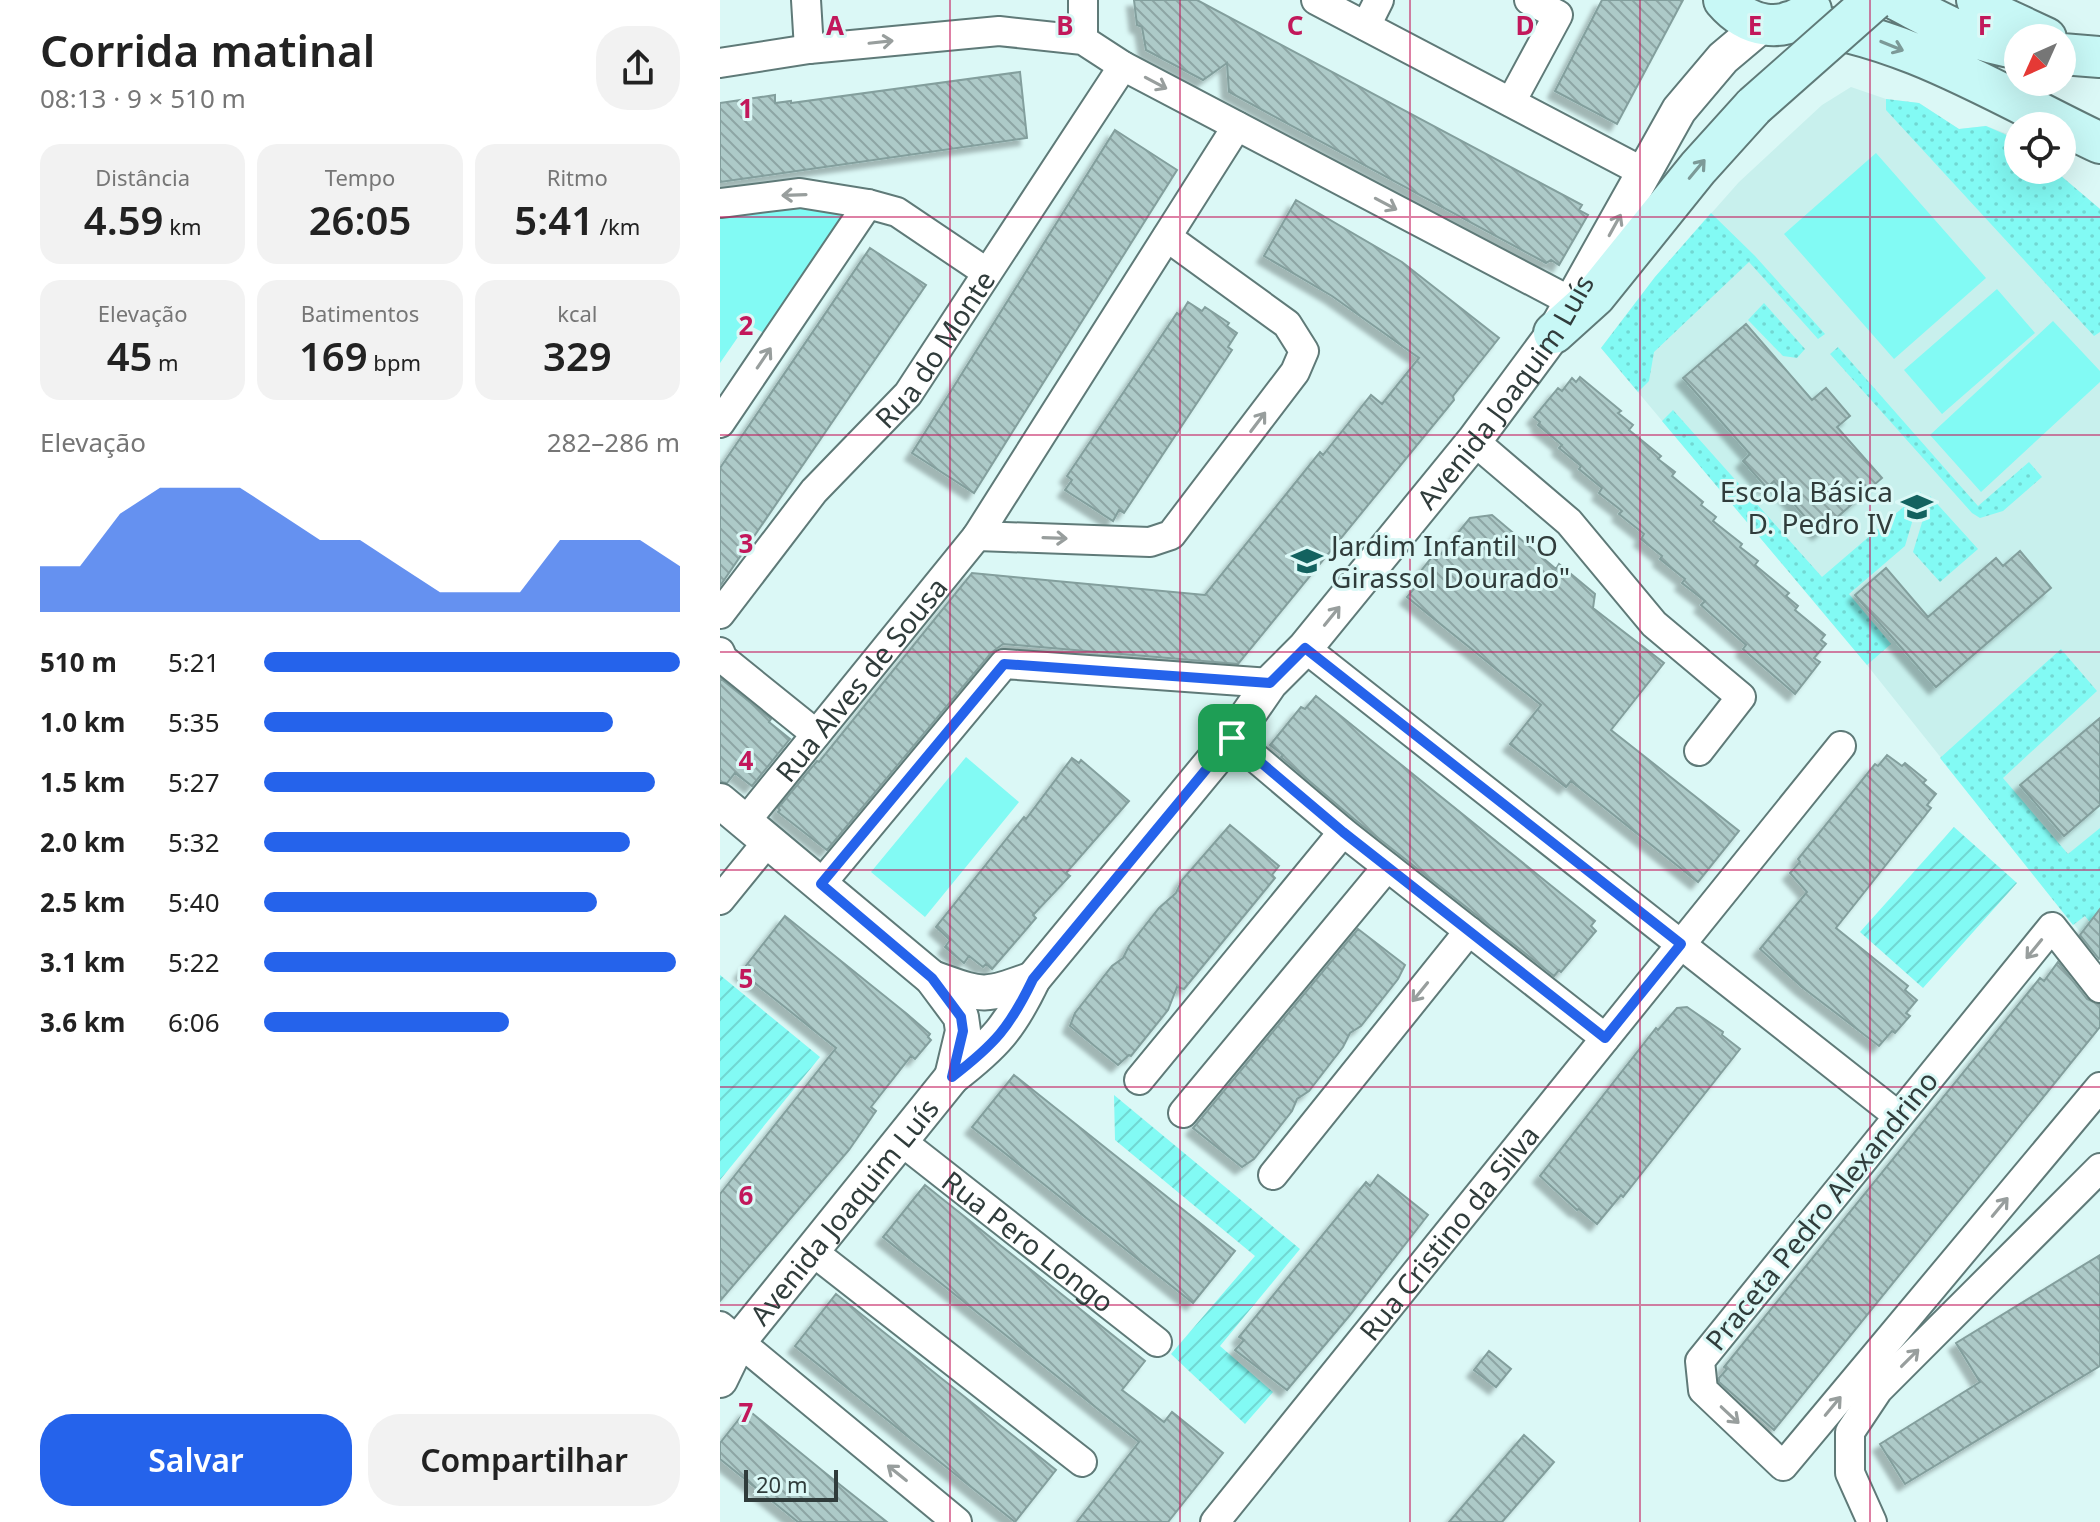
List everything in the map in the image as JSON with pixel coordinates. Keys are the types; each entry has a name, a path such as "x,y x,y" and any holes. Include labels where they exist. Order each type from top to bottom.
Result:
{"main road":[{"path":"1724,0 1734,12 1790,16 1864,35 1966,75 2100,143"},
{"path":"1563,317 1595,296 1698,168 1754,106 1874,0"},
{"path":"1897,0 1949,27 2004,46"},
{"path":"1977,0 2016,24"}],"street":[{"path":"806,0 809,49"},
{"path":"1083,0 1083,40"},
{"path":"1316,0 1645,173"},
{"path":"1366,26 1379,0"},
{"path":"1511,102 1558,15 1529,0"},
{"name":"Avenida Joaquim Luís","path":"720,1380 730,1333 812,1251 952,1077 989,1049 1016,1014 1033,979 1232,738 1270,683 1305,648 1474,441 1563,317 1679,110 1700,83 1738,43 1790,16"},
{"path":"720,63 809,49 999,31 1083,40 1123,66 1237,126 1563,317"},
{"name":"Rua do Monte","path":"720,614 814,491 908,394 1123,66"},
{"name":"Rua Alves de Sousa","path":"720,900 744,821 977,536 1237,126"},
{"path":"720,203 800,193 868,204 897,212 986,272"},
{"path":"720,423 868,204"},
{"path":"977,536 1150,542 1171,535 1295,372 1304,351 1287,324 1167,237"},
{"path":"1474,441 1569,522 1654,624 1741,697 1699,751"},
{"path":"1305,648 1897,1115"},
{"path":"720,652 723,659 816,734"},
{"path":"821,884 1004,664 1270,683"},
{"path":"1232,738 1343,832 1605,1038"},
{"name":"Rua Cristino da Silva","path":"1215,1522 1841,746"},
{"path":"744,821 932,978 961,1017 963,1031 952,1077"},
{"path":"1139,1080 1343,832"},
{"path":"1183,1113 1387,867"},
{"name":"Praceta Pedro Alexandrino","path":"2100,988 2052,927 1700,1361 1703,1390 1783,1466 2100,1087"},
{"path":"1273,1175 1469,931"},
{"path":"932,978 979,994 994,993 1033,979"},
{"name":"Rua Pero Longo","path":"901,1141 1157,1342"},
{"path":"1872,1522 1850,1473 1850,1432 1878,1390 2100,1168"},
{"path":"812,1251 1082,1462"},
{"path":"730,1333 957,1522"}],"shaded area":[{"name":"Escola Básica D. Pedro IV","path":"1851,87 1886,99 1919,103 1959,129 1986,126 2004,133 2004,184 2071,184 2100,209 2100,957 1867,665 1601,348 1655,277 1739,182 1822,105"},
{"path":"1886,99 1919,103 1959,129 1986,126 2004,134 2004,184 2071,184 2100,209 2100,332 2094,336 1886,110"},
{"path":"1876,153 1986,278 1894,359 1784,234"},
{"path":"794,203 847,211 766,334 747,324 720,363 720,212"},
{"path":"1711,213 1755,256 1825,334 1818,339 1749,262 1654,352 1649,381 1638,392 1601,348 1655,277"},
{"path":"1997,289 2035,333 1942,414 1904,370"},
{"path":"1764,303 1805,349 1797,358 1783,356 1748,320"},
{"path":"2053,321 2100,371 2100,382 1981,492 1930,435"},
{"path":"1838,347 1978,506 2029,462 2042,477 2003,511 1980,518 1972,513 1830,354"},
{"path":"1673,410 1822,577 1921,492 1905,546 1849,594 1891,644 1867,665 1662,421"},
{"path":"1930,496 1978,549 1940,582 1913,552"},
{"path":"2061,649 2097,691 2003,778 2068,854 2100,828 2100,935 2085,916 2073,925 1940,758"},
{"path":"966,757 1019,802 925,917 871,872"},
{"path":"1954,827 2017,883 1923,988 1860,932"},
{"path":"720,975 820,1057 720,1180"},
{"path":"1114,1095 1300,1249 1220,1346 1273,1392 1245,1424 1171,1354 1255,1256 1115,1140"}],"building":[{"path":"1134,0 1197,0 1582,205 1579,210 1588,215 1559,265 1551,260 1546,263 1229,92 1227,63 1203,80 1146,50 1142,27 1137,25"},
{"path":"1602,0 1683,0 1617,124 1555,91"},
{"path":"1020,72 1027,138 720,182 720,103 775,95 775,103 791,103"},
{"path":"1115,130 1177,170 974,493 912,453"},
{"path":"1296,200 1402,262 1499,338 1453,396 1454,400 1238,664 1003,644 991,653 827,850 778,812 778,808 972,573 1205,595 1320,452 1323,455 1371,395 1382,404 1419,358 1332,296 1264,256"},
{"path":"870,248 926,285 720,586 720,468"},
{"path":"1188,302 1202,311 1205,307 1229,323 1227,326 1237,333 1228,347 1232,350 1124,513 1119,510 1113,521 1065,490 1072,480 1067,476 1177,313 1180,315"},
{"path":"1746,324 1812,400 1826,388 1850,416 1837,427 1882,478 1819,533 1774,481 1767,488 1743,461 1750,454 1683,378"},
{"path":"1580,377 1621,411 1618,413 1633,425 1629,430 1661,456 1658,459 1675,472 1672,476 1716,517 1713,521 1742,544 1740,547 1758,561 1755,565 1789,593 1786,596 1798,606 1795,610 1825,635 1821,640 1826,644 1814,658 1820,662 1795,694 1743,649 1746,645 1701,605 1705,601 1682,583 1685,579 1641,539 1644,534 1619,514 1622,511 1599,493 1602,488 1579,469 1581,466 1559,448 1562,445 1538,425 1540,422 1534,417 1558,388 1562,391 1572,378 1576,382"},
{"path":"1492,515 1556,569 1559,564 1595,594 1593,608 1664,663 1611,730 1739,831 1698,882 1571,781 1566,787 1510,744 1541,705 1407,597 1421,580 1417,576 1432,557 1436,560 1470,518"},
{"path":"2020,551 2051,588 1936,687 1855,595 1886,568 1928,617 1996,558 2003,566"},
{"path":"720,678 771,719 769,722 790,739 752,786 735,773 727,783 720,782"},
{"path":"1316,696 1595,921 1591,926 1596,931 1561,972 1559,970 1554,976 1354,819 1270,745 1301,707 1305,709"},
{"path":"2100,718 2100,805 2064,836 2020,785"},
{"path":"1887,755 1902,766 1905,763 1926,780 1923,783 1936,794 1927,805 1931,808 1836,928 1908,986 1905,990 1917,1000 1906,1013 1910,1016 1879,1046 1802,987 1760,949 1807,892 1790,873 1800,862 1798,859 1875,764 1878,766"},
{"path":"1072,758 1079,763 1081,760 1129,801 1066,873 1070,876 1033,915 1036,918 992,969 986,964 983,967 969,956 964,963 945,947 950,940 936,927 1024,817 1026,819"},
{"path":"1230,825 1279,866 1272,875 1275,878 1184,989 1177,987 1168,1010 1131,1056 1118,1065 1070,1026 1075,1013"},
{"path":"2100,909 2100,958 2099,959 2080,935"},
{"path":"785,916 907,1014 930,1034 928,1037 931,1040 915,1059 911,1056 871,1107 876,1111 849,1150 720,1301 720,1194 836,1048 741,972"},
{"path":"1358,929 1405,965 1398,979 1361,1026 1350,1033 1309,1091 1297,1099 1292,1111 1254,1159 1242,1167 1193,1128"},
{"path":"2058,962 2087,999 2100,1005 2100,1027 1774,1430 1719,1382 1727,1369 1724,1367 2040,978 2044,981"},
{"path":"1687,1007 1723,1032 1722,1035 1740,1049 1623,1197 1621,1195 1597,1224 1540,1176 1656,1028 1658,1030 1677,1008"},
{"path":"1014,1075 1235,1251 1193,1303 972,1127"},
{"path":"1378,1175 1428,1215 1287,1390 1235,1350 1244,1340 1239,1337 1366,1182 1370,1186"},
{"path":"925,1185 1145,1361 1122,1390 1164,1422 1172,1412 1223,1453 1168,1522 1077,1522 1139,1442 883,1237"},
{"path":"2100,1255 2100,1366 1905,1484 1880,1444 1980,1382 1956,1343"},
{"path":"836,1294 1056,1470 1015,1522 795,1346"},
{"path":"1489,1351 1511,1369 1496,1387 1474,1370"},
{"path":"747,1409 887,1522 798,1522 720,1459 720,1443"},
{"path":"1524,1435 1554,1462 1502,1522 1449,1522"}],"place":[{"name":"Escola Básica D. Pedro IV","path":"1917,507"},
{"name":"Jardim Infantil \"O Girassol Dourado\"","path":"1307,561"}],"route":[{"path":"1305,648 1681,944 1605,1038 1343,832 1232,738 1033,979 1016,1014 989,1049 952,1077 963,1031 961,1017 932,978 821,884 1004,664 1270,683 1305,648"}]}
